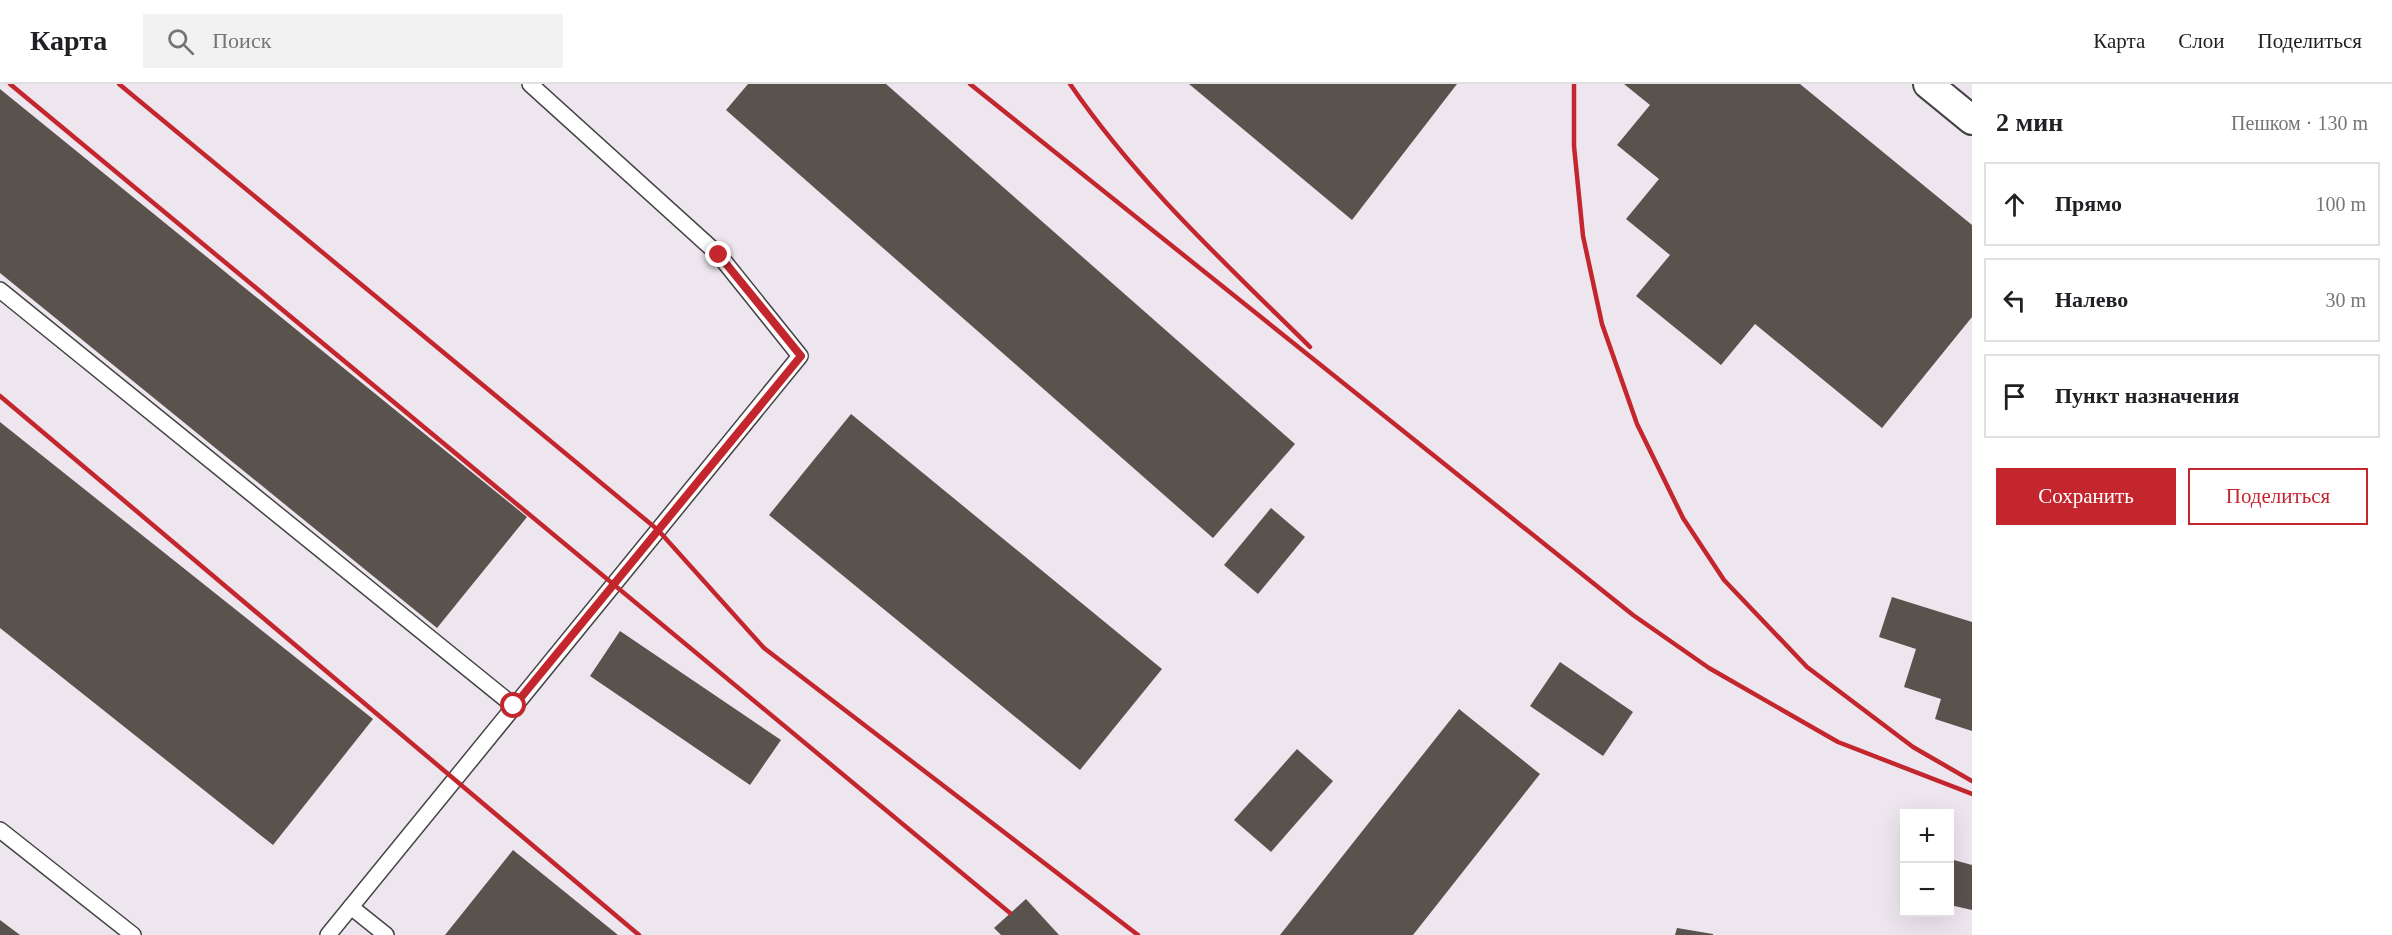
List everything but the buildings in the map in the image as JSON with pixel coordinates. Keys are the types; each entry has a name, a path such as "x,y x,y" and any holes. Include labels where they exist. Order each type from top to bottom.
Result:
{"street":[{"path":"1928,84 1972,120"}],"lane":[{"path":"328,935 801,356 719,255 530,84"},
{"path":"0,290 514,706"},
{"path":"0,830 133,935"},
{"path":"351,907 386,935"}],"shaded area":[{"path":"0,84 1972,84 1972,935 0,935"}],"railway":[{"path":"10,84 1010,913"},
{"path":"119,84 658,530 764,648 1138,935"},
{"path":"970,84 1633,615 1709,668 1838,742 1972,794"},
{"path":"1070,84 1096,120 1153,188 1310,347"},
{"path":"1574,84 1574,146 1583,236 1602,324 1637,424 1683,518 1724,580 1807,667 1913,747 1972,781"},
{"path":"0,396 639,935"}],"route":[{"path":"514,706 801,356 719,255"}]}
